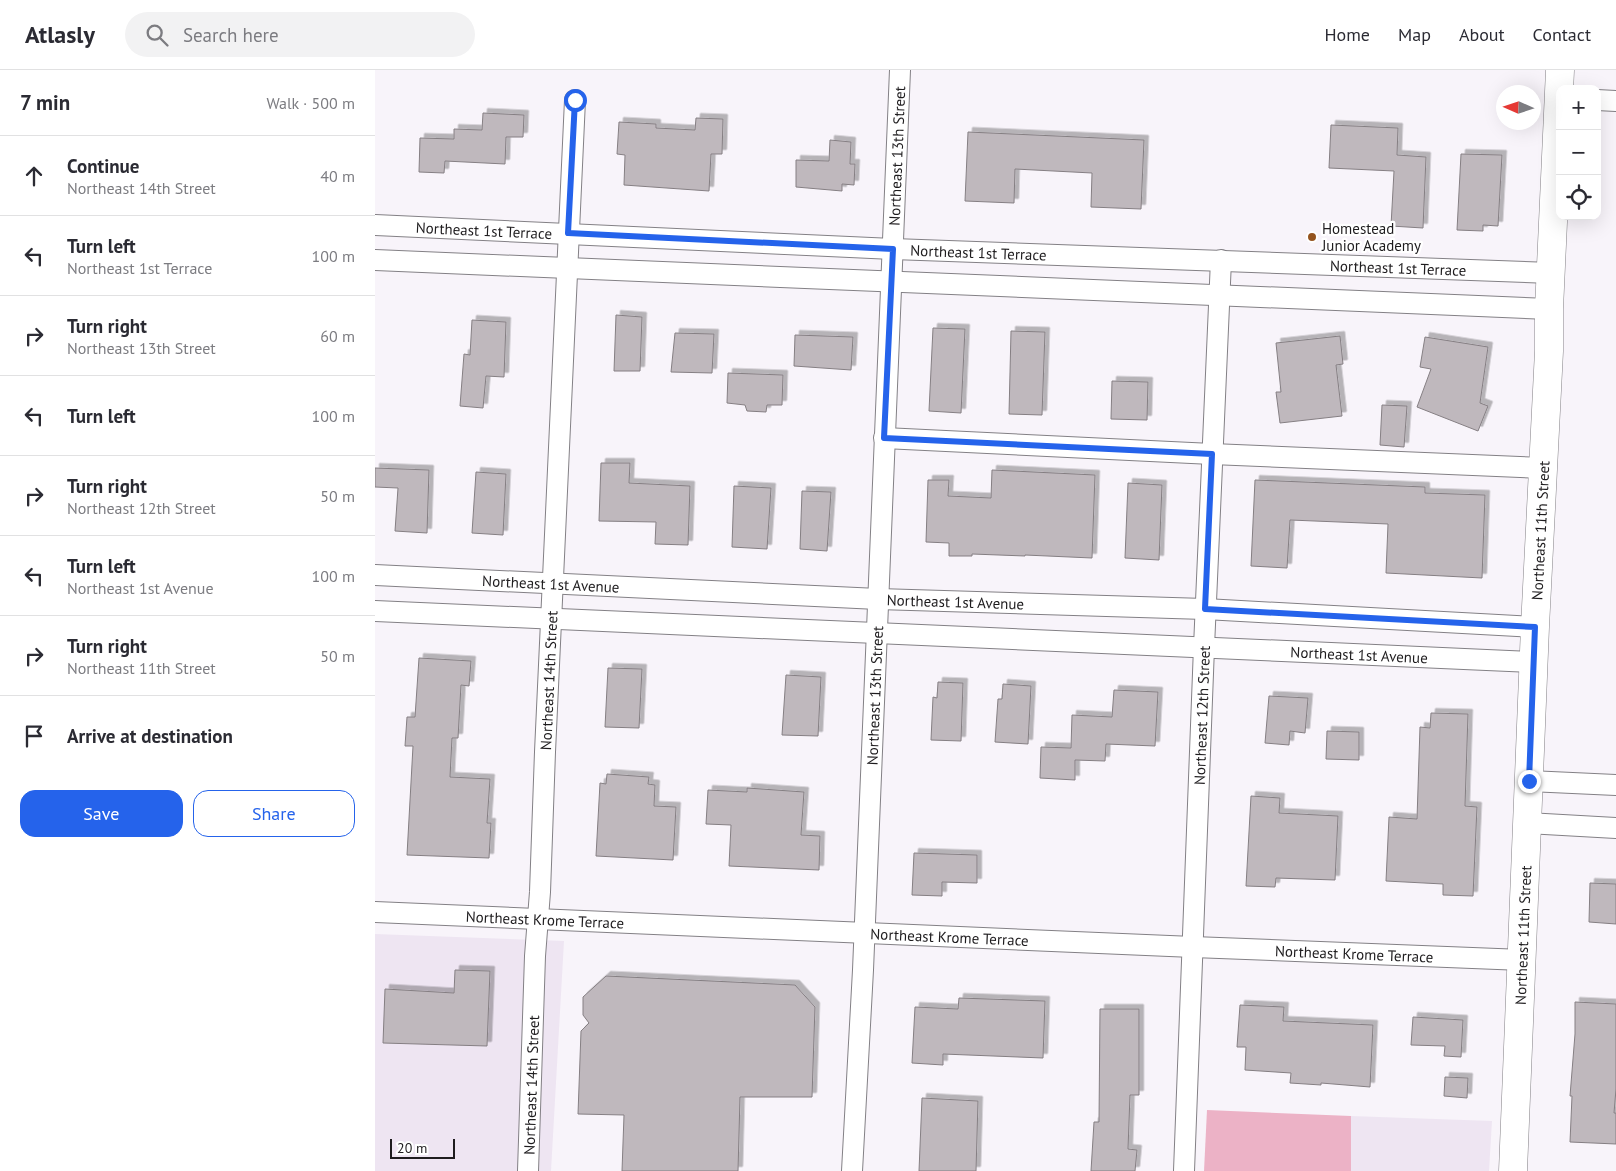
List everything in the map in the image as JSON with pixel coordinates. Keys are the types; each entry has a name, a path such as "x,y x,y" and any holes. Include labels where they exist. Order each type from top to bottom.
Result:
{"street":[{"name":"Northeast 13th Street","path":"852,1171 865,934 900,70"},
{"name":"Northeast 11th Street","path":"1559,85 1560,70"},
{"name":"Northeast 14th Street","path":"528,1171 537,920 540,892 566,269 575,100"},
{"path":"1601,100 1616,101"},
{"name":"Northeast 11th Street","path":"1513,1171 1558,130"},
{"name":"Northeast 1st Terrace","path":"375,225 893,249 1551,273"},
{"path":"375,260 1549,309"},
{"name":"Northeast 12th Street","path":"1184,1171 1205,609 1221,260"},
{"path":"884,438 1544,468"},
{"name":"Northeast 1st Avenue","path":"375,575 878,599 1205,609 1535,627"},
{"name":"Northeast 1st Avenue","path":"375,611 1534,662"},
{"path":"1529,781 1616,786"},
{"path":"1527,823 1616,828"},
{"name":"Northeast Krome Terrace","path":"375,912 1193,948 1523,960"}],"shaded area":[{"path":"375,934 564,941 551,1171 375,1171"},
{"path":"1207,1110 1351,1116 1351,1171 1204,1171"},
{"path":"1351,1116 1492,1121 1489,1171 1351,1171"}],"building":[{"path":"483,113 524,115 523,137 506,137 505,164 445,161 444,173 419,172 420,138 454,139 454,129 482,130"},
{"path":"696,118 723,119 722,154 711,154 709,191 624,185 625,155 617,154 619,122 656,124 656,128 695,130"},
{"path":"1331,125 1398,128 1397,155 1426,157 1423,228 1391,226 1394,171 1329,168"},
{"path":"968,132 1144,140 1141,209 1091,207 1092,173 1015,169 1014,203 965,201"},
{"path":"830,140 851,142 850,164 855,164 854,185 842,184 842,191 796,187 796,160 829,161"},
{"path":"1461,154 1502,155 1498,226 1483,225 1483,231 1457,230"},
{"path":"616,315 642,317 640,371 614,371"},
{"path":"472,320 506,322 504,377 486,376 483,408 460,406 464,354 470,355"},
{"path":"933,328 965,329 961,413 929,411"},
{"path":"1011,331 1045,332 1042,415 1009,414"},
{"path":"675,333 714,334 712,373 671,372"},
{"path":"795,335 853,337 851,370 794,366"},
{"path":"1340,336 1343,364 1336,365 1342,416 1280,423 1276,392 1281,392 1276,343"},
{"path":"1425,337 1488,347 1480,403 1488,406 1478,431 1417,407 1431,369 1420,367"},
{"path":"728,373 783,375 782,405 767,405 766,412 747,411 745,405 727,403"},
{"path":"1112,381 1148,382 1147,420 1111,419"},
{"path":"1382,405 1407,406 1404,447 1380,445"},
{"path":"601,463 630,463 629,483 690,486 688,545 655,544 656,522 599,521"},
{"path":"375,468 429,470 427,533 395,531 398,488 375,487"},
{"path":"992,470 1095,475 1092,558 972,554 972,556 949,556 949,543 926,542 928,480 949,480 948,496 991,498"},
{"path":"476,472 506,474 503,535 472,533"},
{"path":"1255,480 1425,487 1425,493 1485,495 1482,578 1386,573 1388,524 1290,520 1287,568 1251,566"},
{"path":"1128,483 1162,485 1159,560 1125,558"},
{"path":"734,486 771,488 767,549 732,547"},
{"path":"802,491 831,492 827,551 800,549"},
{"path":"419,658 471,661 469,686 461,685 458,738 452,738 450,777 490,779 487,823 491,823 489,858 407,855 413,746 405,746 407,717 415,717"},
{"path":"608,668 642,669 639,728 605,727"},
{"path":"786,675 821,677 818,736 782,735"},
{"path":"938,682 963,683 961,741 931,740 933,697 937,698"},
{"path":"1003,684 1031,686 1028,744 995,742 998,699 1002,699"},
{"path":"1114,690 1158,692 1155,746 1106,744 1105,761 1075,760 1075,780 1040,778 1041,747 1071,748 1072,715 1112,717"},
{"path":"1269,696 1308,698 1305,733 1290,731 1289,745 1265,743"},
{"path":"1431,713 1468,714 1465,806 1477,807 1473,896 1443,895 1443,884 1386,881 1389,817 1417,819 1420,727 1430,728"},
{"path":"1327,731 1359,732 1359,760 1326,759"},
{"path":"607,774 649,777 648,784 655,785 654,806 676,807 673,860 596,856 600,783 606,784"},
{"path":"747,788 804,792 801,835 820,836 819,870 729,866 731,825 706,824 708,790 747,792"},
{"path":"1251,796 1280,798 1279,813 1338,816 1335,880 1276,878 1275,887 1246,886"},
{"path":"914,853 977,855 977,883 942,882 942,896 912,895"},
{"path":"1590,883 1616,884 1616,924 1589,922"},
{"path":"455,970 490,971 487,1046 383,1043 385,989 454,993"},
{"path":"606,976 795,985 815,1007 812,1097 740,1097 738,1171 622,1171 624,1115 578,1114 581,1031 589,1023 583,1015 583,997"},
{"path":"959,998 1045,1001 1043,1058 943,1054 943,1065 912,1063 915,1007 958,1009"},
{"path":"1575,1002 1616,1004 1616,1089 1614,1113 1616,1113 1616,1144 1570,1142 1572,1096 1570,1096 1575,1034"},
{"path":"1240,1005 1284,1007 1283,1021 1373,1025 1370,1087 1321,1083 1321,1085 1290,1083 1291,1073 1245,1070 1246,1047 1237,1047"},
{"path":"1100,1009 1139,1009 1139,1095 1130,1095 1128,1149 1137,1150 1135,1171 1091,1171 1094,1122 1099,1122"},
{"path":"1413,1017 1463,1020 1461,1057 1444,1056 1445,1046 1411,1045"},
{"path":"1445,1077 1468,1078 1467,1098 1444,1096"},
{"path":"922,1098 978,1101 976,1171 919,1171"}],"place":[{"name":"Homestead Junior Academy","path":"1312,237"}],"route":[{"path":"575,100 568,233 893,249 884,438 1212,454 1205,609 1535,627 1529,781"}]}
